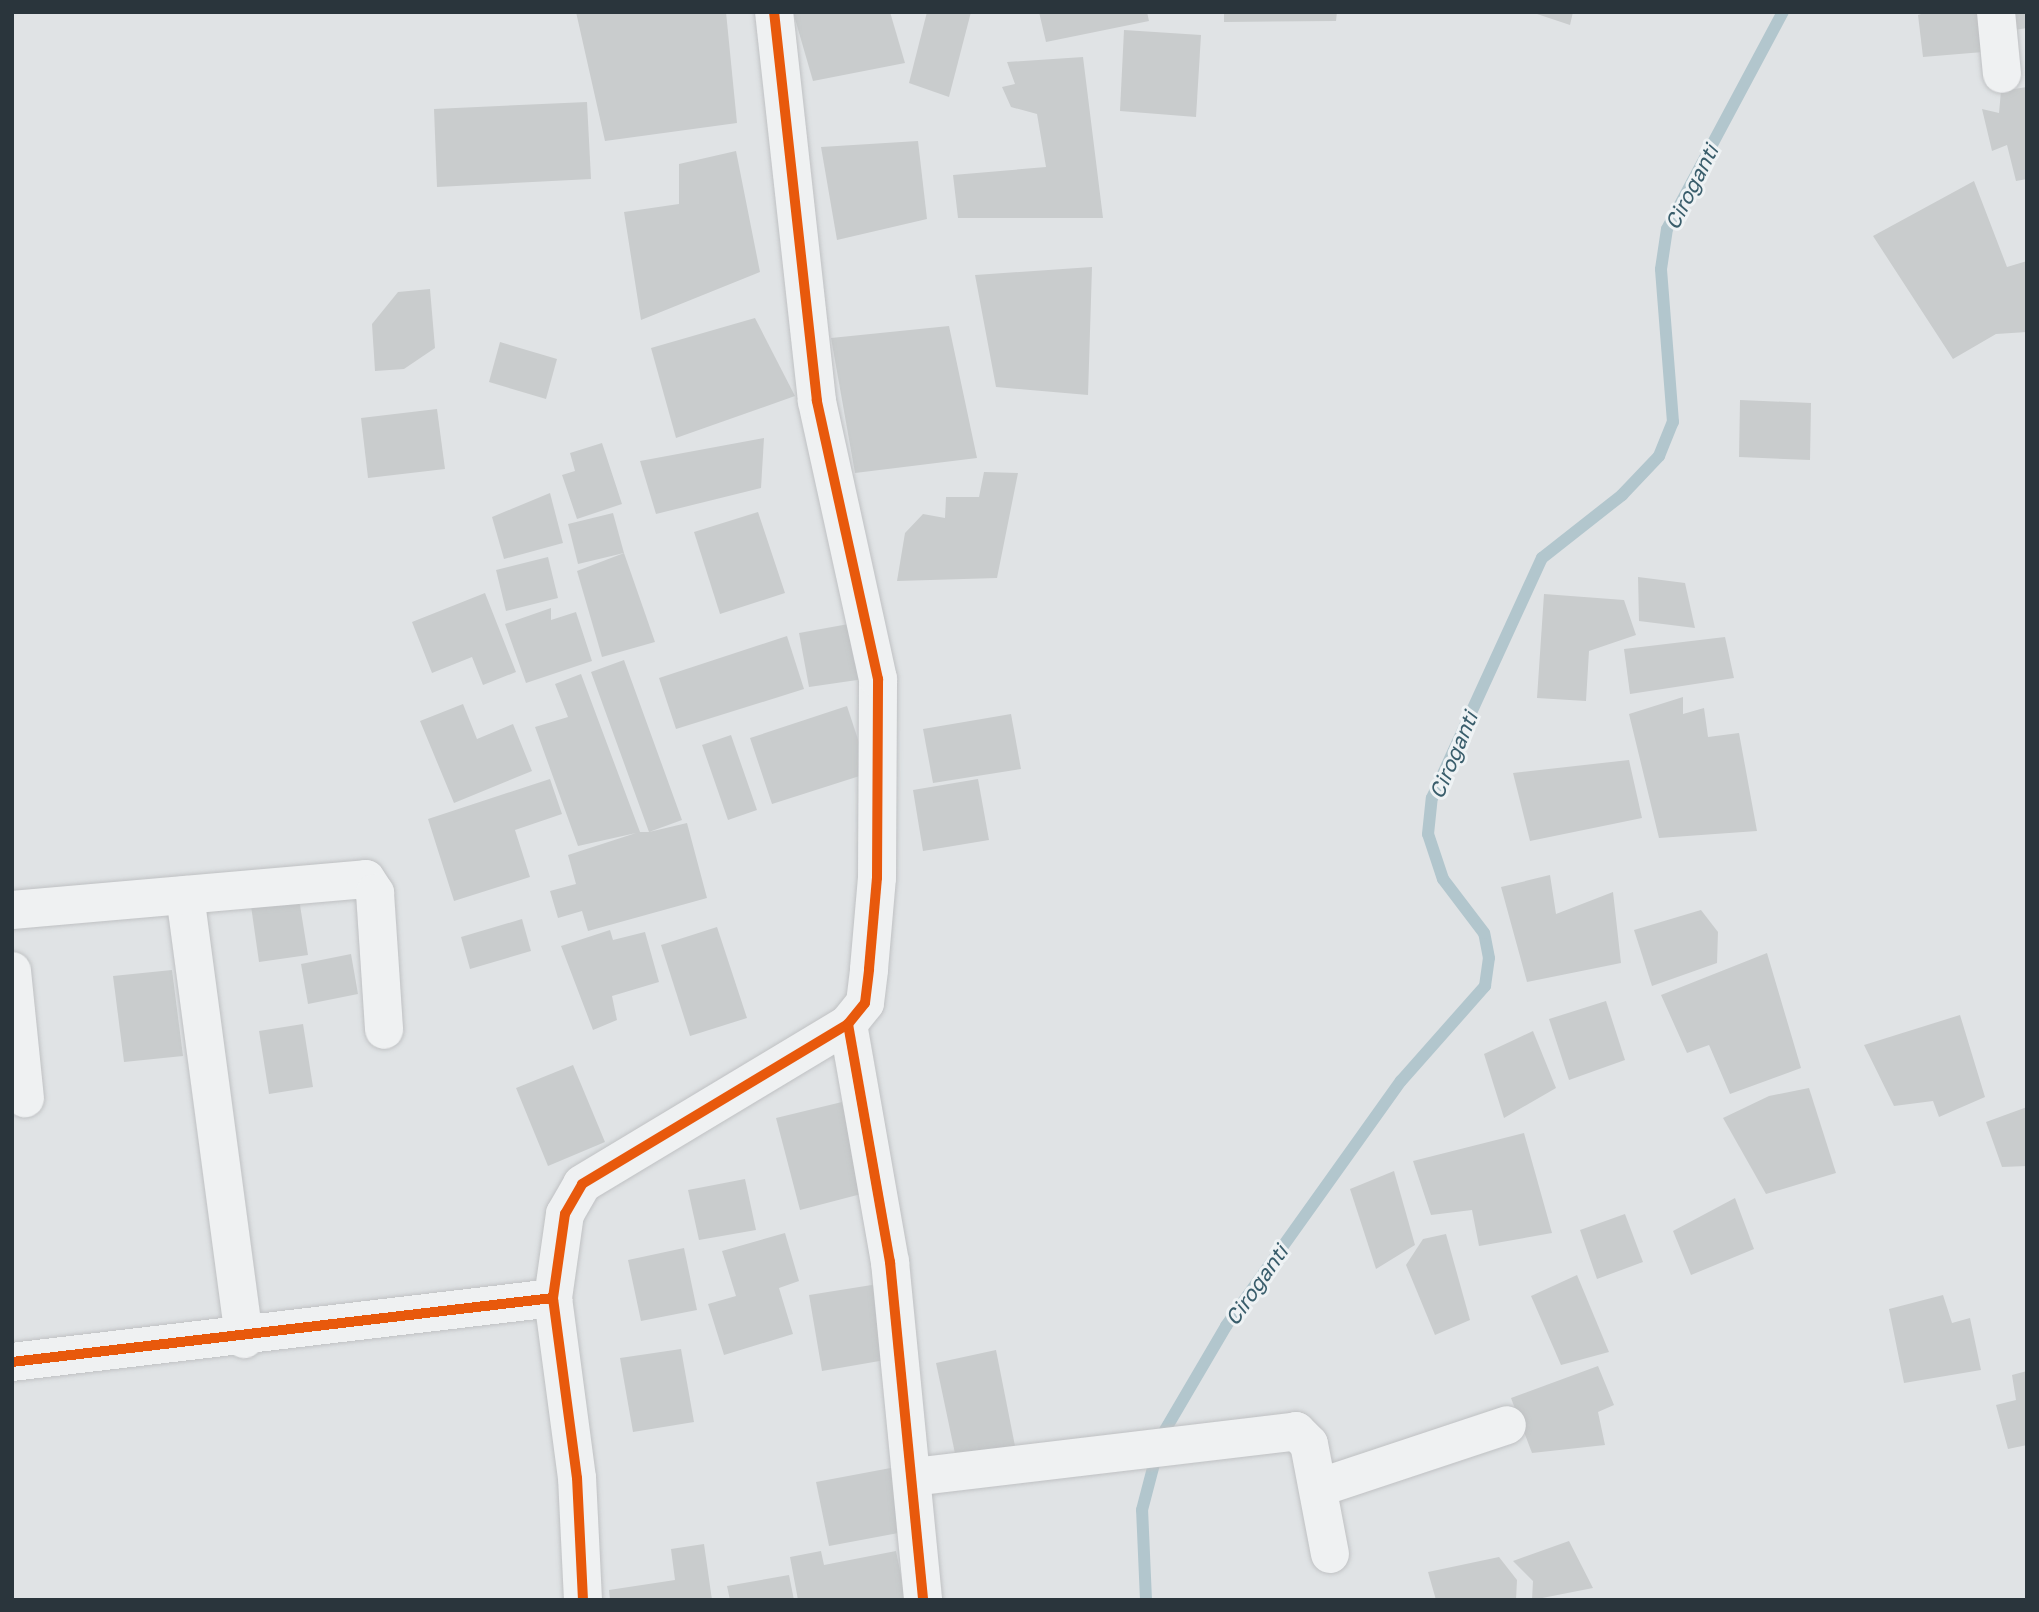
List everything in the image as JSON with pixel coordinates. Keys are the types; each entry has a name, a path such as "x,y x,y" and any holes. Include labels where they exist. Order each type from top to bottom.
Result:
{"street":[{"path":"583,1600 577,1478 553,1298 565,1214 582,1184 848,1024 864,1003 877,878 878,679 817,401 774,12"},
{"path":"1996,12 2002,74"},
{"path":"12,910 366,879 376,893 384,1030"},
{"path":"185,895 244,1339"},
{"path":"12,971 25,1098"},
{"path":"848,1024 890,1262 923,1600"},
{"path":"12,1362 244,1339 553,1298"},
{"path":"1318,1488 1507,1425"},
{"path":"913,1477 1296,1431 1309,1444 1330,1554"}],"building":[{"path":"576,12 726,12 737,123 605,141"},
{"path":"793,12 890,12 905,63 813,81"},
{"path":"927,12 971,12 949,97 909,83"},
{"path":"1039,12 1147,12 1149,21 1046,42"},
{"path":"1224,12 1337,12 1336,21 1224,22"},
{"path":"1531,12 1573,12 1570,25"},
{"path":"1927,12 1979,12 1983,52 1923,57 1918,15"},
{"path":"2004,12 2027,12 2027,28 2008,31"},
{"path":"1124,30 1201,35 1196,117 1120,111"},
{"path":"1083,57 1103,218 958,218 953,175 1046,167 1037,114 1011,107 1002,87 1015,84 1007,62"},
{"path":"2027,87 2027,179 2016,181 2007,145 1992,151 1982,109 1999,113 2001,91"},
{"path":"587,102 591,179 437,187 434,109"},
{"path":"918,141 927,219 837,240 821,147"},
{"path":"736,151 760,272 641,320 624,212 679,204 679,164"},
{"path":"1974,181 2007,267 2027,261 2027,332 1996,334 1953,359 1873,236"},
{"path":"1092,267 1088,395 996,387 975,275"},
{"path":"430,289 435,348 404,369 375,371 372,324 398,292"},
{"path":"755,318 795,396 676,438 651,348"},
{"path":"949,326 977,458 855,473 831,338"},
{"path":"500,342 557,359 546,399 489,382"},
{"path":"1740,400 1811,403 1810,460 1739,457"},
{"path":"437,409 445,469 368,478 361,418"},
{"path":"764,438 761,488 656,514 640,461"},
{"path":"602,443 622,504 577,519 562,475 575,471 570,453"},
{"path":"984,472 1018,473 997,578 897,581 905,533 923,514 945,518 946,497 979,497"},
{"path":"550,493 563,543 504,559 492,517"},
{"path":"758,512 785,593 720,614 694,532"},
{"path":"613,513 624,553 578,564 568,524"},
{"path":"624,553 655,642 602,657 577,571"},
{"path":"548,557 558,598 506,611 496,570"},
{"path":"1638,577 1685,583 1695,628 1639,621"},
{"path":"485,593 516,672 483,685 472,657 432,673 412,622"},
{"path":"1544,594 1624,600 1636,635 1589,651 1586,701 1537,698"},
{"path":"551,608 551,620 576,612 592,661 526,683 505,624"},
{"path":"854,623 864,679 809,687 799,633"},
{"path":"787,636 804,689 676,729 659,678"},
{"path":"1725,637 1734,678 1630,694 1624,649"},
{"path":"624,660 682,820 649,832 591,672"},
{"path":"581,674 640,832 687,823 707,898 588,931 582,911 558,918 550,891 576,884 568,855 636,833 578,846 535,727 568,717 555,684"},
{"path":"1683,697 1683,714 1704,708 1708,737 1739,733 1757,831 1659,838 1629,714"},
{"path":"463,704 477,739 513,724 532,771 454,803 420,721"},
{"path":"847,706 869,773 772,804 750,738"},
{"path":"1011,714 1021,769 933,783 923,729"},
{"path":"731,735 757,810 728,820 702,745"},
{"path":"1629,760 1642,818 1530,841 1513,773"},
{"path":"550,779 562,814 515,830 530,877 454,901 428,819"},
{"path":"978,779 989,840 923,851 913,790"},
{"path":"1550,875 1556,914 1613,892 1621,963 1527,982 1501,887"},
{"path":"299,899 308,955 259,962 251,906"},
{"path":"1701,910 1718,932 1717,963 1652,986 1634,930"},
{"path":"522,919 531,951 470,969 461,937"},
{"path":"717,927 747,1018 690,1036 661,945"},
{"path":"610,930 613,940 645,932 659,982 612,996 617,1020 593,1030 561,946"},
{"path":"1767,953 1801,1068 1730,1094 1709,1045 1687,1053 1661,995"},
{"path":"351,954 358,994 308,1004 301,964"},
{"path":"172,970 183,1056 124,1062 113,976"},
{"path":"1606,1001 1625,1060 1569,1080 1549,1019"},
{"path":"1960,1015 1985,1097 1939,1117 1933,1101 1894,1106 1864,1045"},
{"path":"303,1024 313,1087 269,1094 259,1031"},
{"path":"1533,1031 1556,1088 1504,1118 1484,1054"},
{"path":"573,1065 605,1142 548,1166 516,1088"},
{"path":"1809,1088 1836,1173 1766,1194 1723,1118 1769,1096"},
{"path":"842,1102 865,1193 800,1210 776,1118"},
{"path":"2027,1107 2027,1166 2002,1167 1986,1122"},
{"path":"1524,1133 1552,1233 1479,1246 1472,1210 1431,1215 1413,1161"},
{"path":"1394,1171 1415,1245 1376,1269 1350,1189"},
{"path":"745,1179 756,1230 699,1240 688,1190"},
{"path":"1735,1198 1754,1249 1691,1275 1673,1231"},
{"path":"1625,1214 1643,1262 1597,1279 1580,1230"},
{"path":"785,1233 799,1281 779,1288 793,1334 724,1355 708,1304 736,1296 722,1251"},
{"path":"1446,1234 1470,1320 1435,1335 1406,1265 1423,1239"},
{"path":"684,1248 697,1310 641,1321 628,1260"},
{"path":"1577,1275 1609,1352 1561,1365 1531,1296"},
{"path":"878,1284 891,1359 822,1371 809,1295"},
{"path":"1943,1295 1952,1323 1970,1318 1981,1370 1904,1383 1889,1309"},
{"path":"681,1349 694,1422 633,1432 620,1358"},
{"path":"996,1350 1016,1451 957,1463 936,1363"},
{"path":"1598,1366 1614,1405 1598,1412 1605,1445 1532,1453 1511,1398"},
{"path":"2027,1371 2027,1445 2008,1449 1996,1405 2016,1400 2012,1375"},
{"path":"896,1467 909,1531 829,1546 816,1482"},
{"path":"1569,1541 1593,1588 1532,1600 1533,1581 1513,1561"},
{"path":"704,1544 712,1600 610,1600 609,1590 675,1580 671,1549"},
{"path":"821,1551 824,1565 896,1551 906,1600 798,1600 790,1557"},
{"path":"1499,1557 1517,1580 1516,1600 1436,1600 1428,1572"},
{"path":"789,1575 794,1600 730,1600 727,1586"}],"waterway":[{"name":"Ciroganti","path":"1146,1600 1142,1510 1161,1437 1226,1326 1401,1081 1485,986 1489,958 1484,933 1443,879 1428,834 1432,798 1542,558 1622,495 1659,456 1673,422 1661,269 1667,229 1783,12"}],"cycle path":[{"path":"583,1600 577,1478 553,1298 565,1214 582,1184 848,1024 865,1003 877,878 878,679 817,401 774,12"},
{"path":"848,1024 890,1262 923,1600"},
{"path":"12,1362 553,1298"}]}
